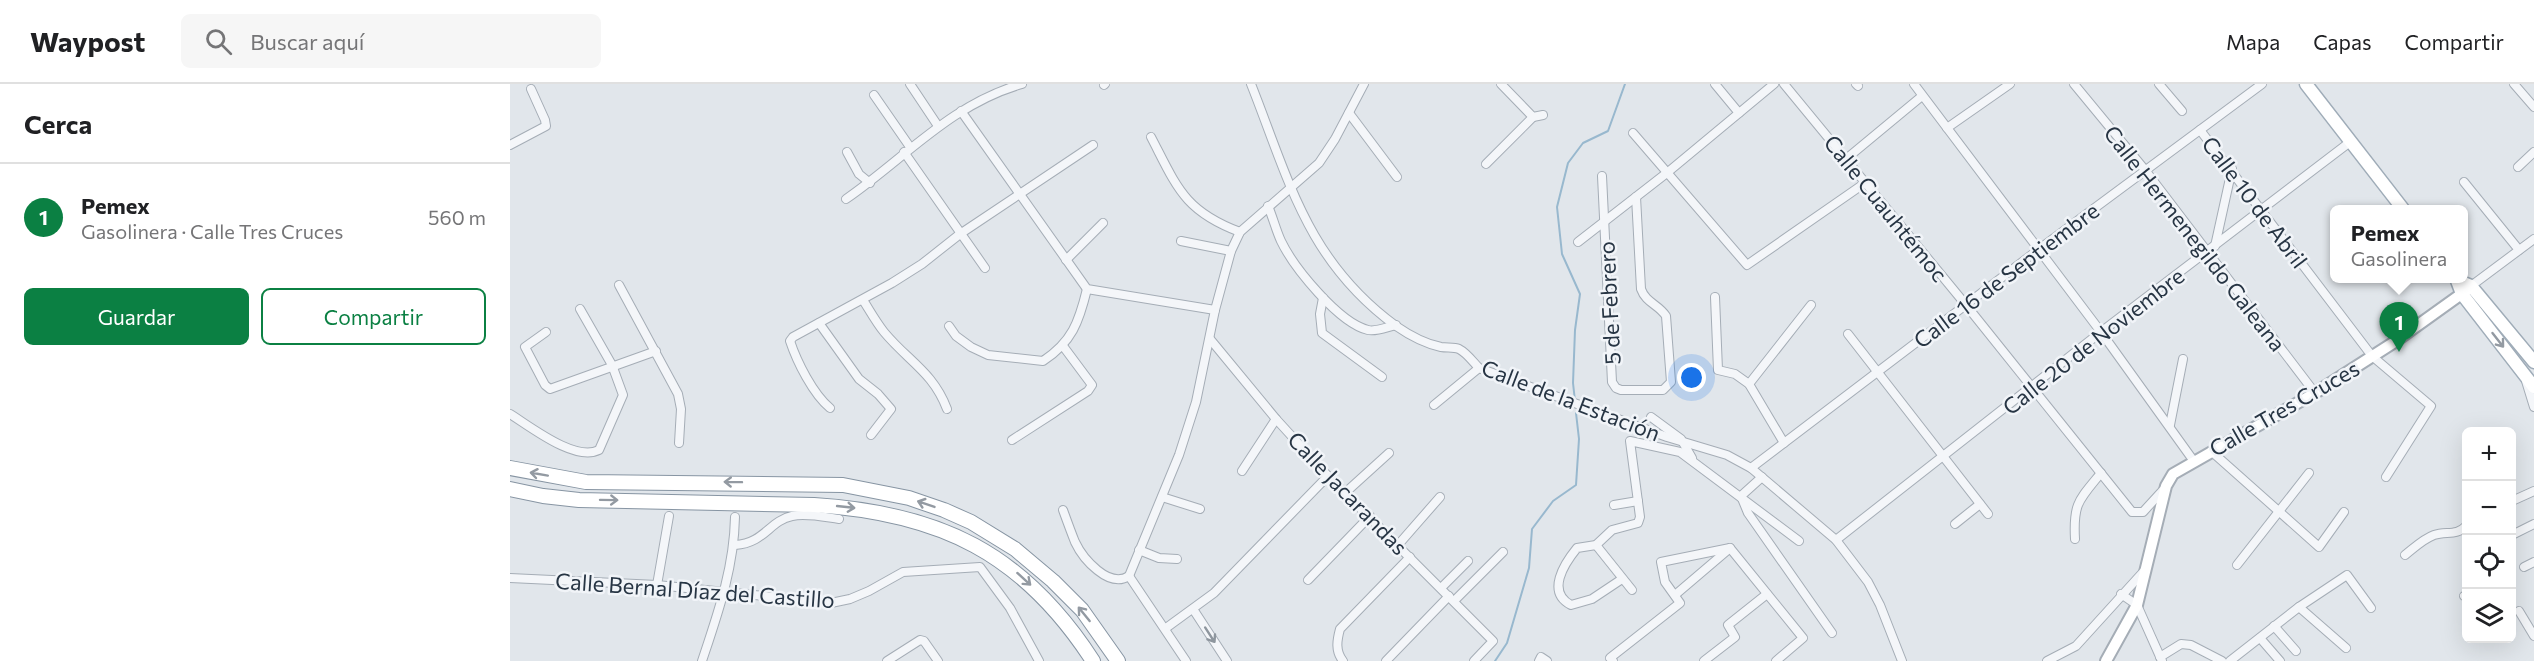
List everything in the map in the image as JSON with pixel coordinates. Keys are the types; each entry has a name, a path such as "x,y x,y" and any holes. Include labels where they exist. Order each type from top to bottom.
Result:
{"highway":[{"path":"510,468 586,482 843,485 909,498 971,522 1022,555 1082,610 1119,661"},
{"path":"510,489 579,500 814,505 902,516 960,538 1005,563 1041,596 1093,661"}],"main road":[{"path":"2306,84 2399,205"},
{"path":"2462,285 2534,362"},
{"path":"2462,285 2534,387"}],"street":[{"path":"910,84 938,126"},
{"path":"846,199 870,183 907,149 938,126 981,98 1012,85 1022,84"},
{"name":"Calle de la Estación","path":"1251,84 1290,189 1317,242 1358,291 1396,325 1413,336 1440,347 1458,349 1479,368 1667,437 1681,439 1727,455 1751,468 1836,540 1868,582 1880,605 1902,661"},
{"path":"1063,510 1076,542 1092,563 1106,576 1115,580 1123,580 1129,576 1179,455 1196,402 1215,310 1231,251 1240,232 1319,163 1364,84"},
{"path":"1501,84 1533,117"},
{"path":"1715,84 1739,113"},
{"path":"1578,242 1668,172 1774,84"},
{"name":"Calle Cuauhtémoc","path":"1784,84 2132,512 2137,514 2143,512 2149,505 2160,510"},
{"path":"1914,84 2101,332 2193,460"},
{"path":"1947,128 2010,84"},
{"name":"Calle Hermenegildo Galeana","path":"2074,84 2145,170 2315,393"},
{"path":"2159,84 2182,111"},
{"name":"Calle 16 de Septiembre","path":"1751,468 2038,250 2262,84"},
{"path":"2514,84 2534,106"},
{"path":"510,145 546,126 531,89"},
{"path":"874,95 960,234 985,268"},
{"path":"1846,159 1922,96"},
{"path":"961,111 1087,290 1215,310"},
{"path":"1349,113 1397,177"},
{"path":"1486,164 1533,117 1543,115"},
{"name":"Calle 10 de Abril","path":"2200,130 2232,169 2372,356 2431,406 2386,477"},
{"path":"1633,133 1747,265 1865,183"},
{"path":"1151,137 1181,194 1209,218 1240,232"},
{"name":"Calle 20 de Noviembre","path":"1836,540 2101,332 2207,253 2350,141"},
{"path":"830,408 811,388 790,341 922,264 960,234 1093,145"},
{"path":"847,152 859,174 870,183"},
{"path":"2518,166 2534,152"},
{"path":"2215,246 2232,169"},
{"name":"5 de Febrero","path":"1602,176 1612,382 1616,388 1622,390 1663,390 1671,382 1666,316 1661,309 1644,297 1641,289 1636,196"},
{"path":"2464,182 2519,250"},
{"path":"1268,206 1282,242 1298,268 1323,298 1359,327 1371,331 1396,325"},
{"path":"1066,260 1104,223"},
{"name":"Calle Tres Cruces","path":"2468,281 2534,239"},
{"path":"1180,241 1231,251"},
{"path":"619,285 678,394 681,409 679,443"},
{"name":"Calle Tres Cruces","path":"2106,661 2137,604 2166,486 2173,474 2193,460 2315,393 2372,356 2462,285"},
{"path":"949,326 956,336 971,347 995,356 1043,361 1064,346 1080,319 1087,290"},
{"path":"1715,297 1718,370 1735,374 1749,384 1784,443"},
{"path":"1323,298 1320,314 1322,333 1382,377"},
{"path":"863,300 884,332 930,376 940,391 947,409"},
{"path":"1749,384 1811,305"},
{"path":"510,414 562,447 594,453 599,450 623,395 612,365 580,309"},
{"path":"819,323 860,379 891,409 871,435"},
{"path":"546,332 525,347 545,385 550,389 656,351"},
{"path":"1848,334 1988,514"},
{"name":"Calle Jacarandas","path":"1210,339 1276,419 1328,476 1493,641 1474,661"},
{"path":"1012,440 1088,391 1092,385 1064,346"},
{"path":"2170,425 2183,359"},
{"path":"1434,405 1479,368"},
{"path":"2524,374 2534,407"},
{"path":"1651,417 1681,439 1694,461"},
{"path":"1242,471 1276,419"},
{"path":"1622,579 1592,599 1570,606 1562,601 1558,592 1561,576 1568,560 1577,548 1596,545 1612,530 1638,523 1640,518 1630,441 1680,452 1799,541"},
{"path":"2211,451 2319,547 2344,512"},
{"path":"1346,492 1389,453"},
{"path":"2075,539 2074,514 2080,499 2101,472"},
{"path":"2237,565 2309,473"},
{"path":"1166,628 1226,582 1328,476"},
{"path":"1741,496 1762,477"},
{"path":"2149,505 2166,486"},
{"path":"2516,499 2534,491"},
{"path":"1741,496 1748,513 1832,633"},
{"path":"1162,497 1200,509"},
{"path":"1398,545 1440,497"},
{"path":"1614,505 1638,501"},
{"path":"1955,524 1980,504"},
{"path":"735,545 755,541 791,516 810,515 839,519"},
{"path":"657,585 669,516"},
{"path":"1308,580 1370,516"},
{"path":"702,661 725,592 735,545 735,517"},
{"path":"2516,533 2534,524"},
{"path":"2405,555 2434,535 2456,534 2462,529"},
{"path":"1596,545 1632,590"},
{"path":"1730,548 1803,638 1776,661"},
{"path":"1675,595 1730,548"},
{"path":"1611,659 1680,603 1665,582 1661,562 1730,548"},
{"path":"1139,550 1159,558 1177,559"},
{"path":"1386,661 1503,552"},
{"path":"1343,661 1339,656 1337,643 1340,629 1410,557"},
{"path":"1441,588 1468,561"},
{"path":"2524,567 2534,562"},
{"name":"Calle Bernal Díaz del Castillo","path":"510,578 657,585 831,603 870,591 903,572 980,567 1011,608 1039,661"},
{"path":"2047,661 2076,646 2145,570"},
{"path":"2230,661 2299,607 2347,575 2371,608"},
{"path":"1129,576 1186,661"},
{"path":"1704,661 1735,637 1728,625 1767,594"},
{"path":"2121,594 2137,604 2161,659 2181,644 2191,645 2222,661"},
{"path":"2299,607 2346,648"},
{"path":"1193,609 1227,661"},
{"path":"2519,611 2534,636"},
{"path":"2274,626 2296,651"},
{"path":"2260,638 2280,661"},
{"path":"887,661 920,640 924,641 938,661"},
{"path":"1539,661 1541,657 1547,661"}],"waterway":[{"path":"1575,401 1573,383 1575,330 1580,294 1562,254 1557,207 1568,163 1583,143 1608,131 1625,84"},
{"path":"1495,661 1507,643 1529,568 1532,529 1553,501 1576,485 1579,439 1576,413"}],"place":[{"name":"Pemex","path":"2399,352"}]}
